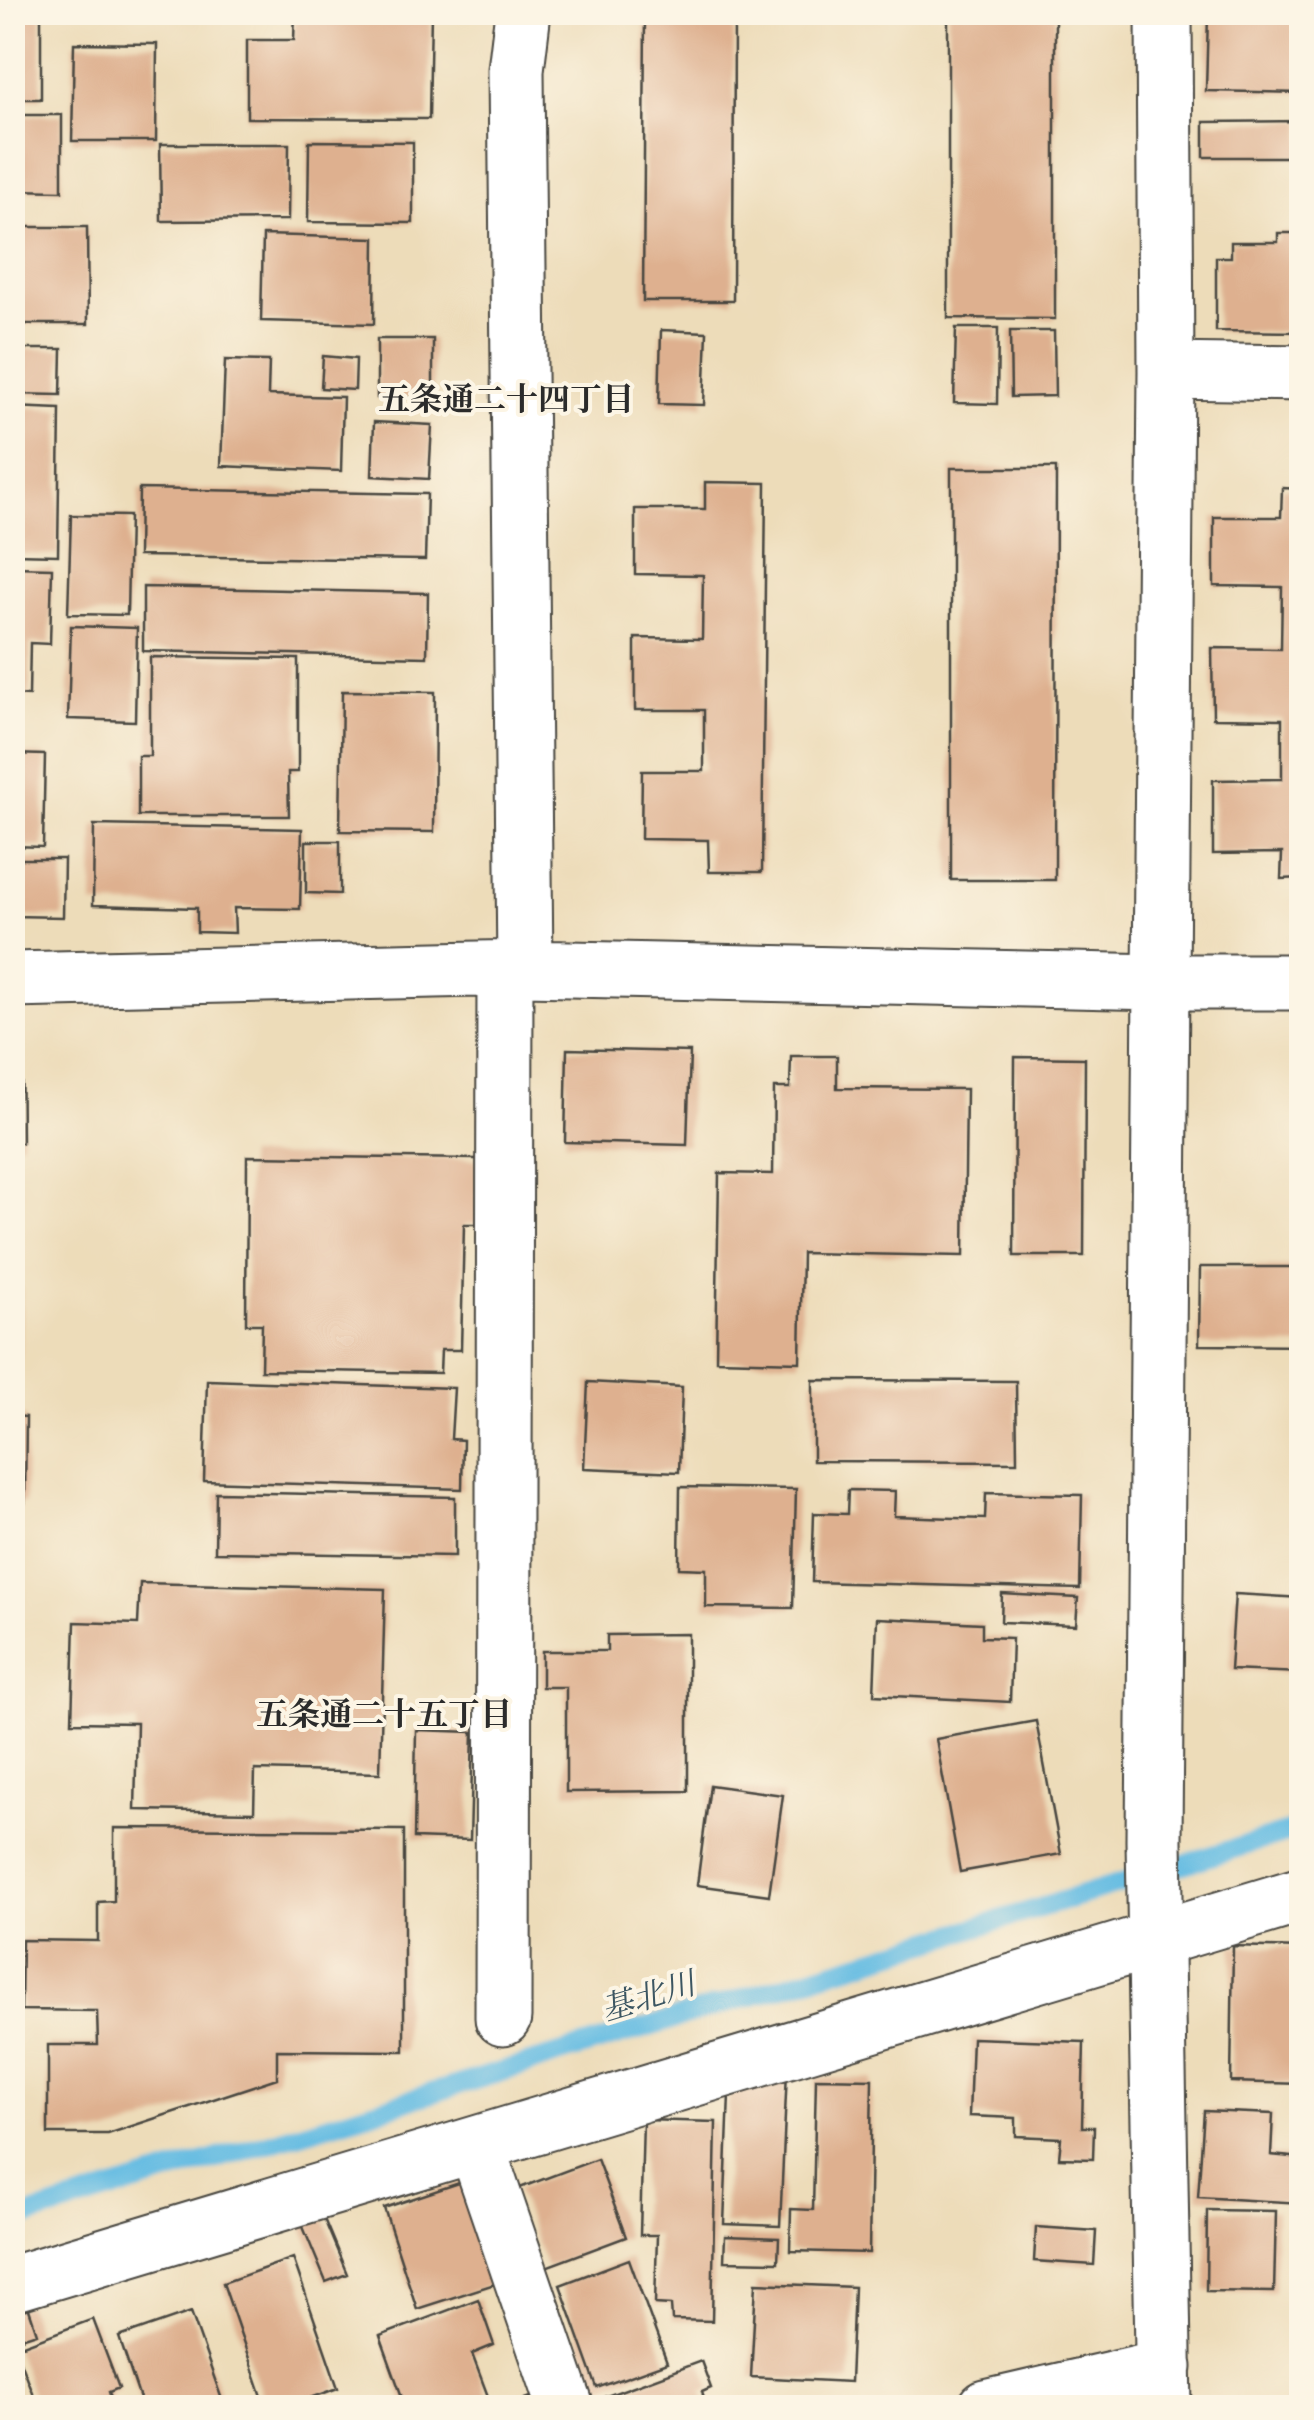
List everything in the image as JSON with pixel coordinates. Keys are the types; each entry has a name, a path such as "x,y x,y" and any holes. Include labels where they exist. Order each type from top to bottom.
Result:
{"street":[{"path":"504,2018 515,969 516,70 522,12"},
{"path":"986,2408 1164,2387 1154,1841 1166,371 1164,12"},
{"path":"1166,371 1302,373"},
{"path":"12,980 515,969 1302,982"},
{"path":"12,2284 476,2145 1156,1928 1302,1895"},
{"path":"476,2145 566,2408"}],"building":[{"path":"12,12 41,12 41,99 12,99"},
{"path":"295,12 431,12 429,119 247,118 247,40 294,40"},
{"path":"645,12 734,12 733,301 643,301"},
{"path":"948,12 1055,12 1055,319 948,318"},
{"path":"1208,14 1302,16 1302,93 1206,91"},
{"path":"74,43 157,44 156,141 72,141"},
{"path":"12,115 62,115 62,191 12,190"},
{"path":"1302,121 1302,157 1204,157 1204,122"},
{"path":"309,141 413,142 413,223 308,222"},
{"path":"160,144 289,144 288,220 161,221"},
{"path":"14,227 87,227 88,324 12,324"},
{"path":"1278,233 1302,233 1302,332 1216,331 1216,257 1231,257 1231,242 1278,242"},
{"path":"263,235 375,238 374,324 261,321"},
{"path":"956,328 998,328 997,404 954,403"},
{"path":"661,330 707,332 704,405 659,404"},
{"path":"1010,331 1054,331 1055,396 1011,397"},
{"path":"377,339 433,339 433,398 377,398"},
{"path":"12,349 62,349 61,395 12,394"},
{"path":"323,356 356,359 355,390 321,388"},
{"path":"225,360 269,361 268,395 343,397 341,471 221,466"},
{"path":"12,407 60,409 58,555 12,554"},
{"path":"374,422 432,425 429,479 372,476"},
{"path":"951,468 1056,468 1055,880 951,880"},
{"path":"705,482 766,483 762,872 709,872 708,840 641,839 642,771 704,771 704,710 635,710 635,638 702,639 703,575 635,574 635,509 705,509"},
{"path":"1282,488 1302,489 1302,878 1281,879 1282,853 1213,854 1213,780 1282,779 1282,719 1213,718 1212,648 1281,649 1282,587 1214,586 1214,517 1281,517"},
{"path":"139,489 427,494 425,560 138,556"},
{"path":"71,515 129,516 127,615 68,614"},
{"path":"12,567 52,568 50,644 30,643 29,696 12,695"},
{"path":"143,587 428,593 427,657 143,651"},
{"path":"71,626 137,628 135,721 68,719"},
{"path":"150,657 298,659 298,772 288,772 289,816 138,816 138,756 150,756"},
{"path":"342,691 435,692 434,832 340,831"},
{"path":"12,754 45,755 43,847 12,846"},
{"path":"94,825 302,829 300,909 234,908 235,933 197,932 197,908 93,905"},
{"path":"306,841 340,841 340,894 306,893"},
{"path":"12,859 64,859 63,917 12,916"},
{"path":"12,1031 21,1031 22,1143 12,1143"},
{"path":"567,1049 690,1052 687,1145 565,1142"},
{"path":"791,1056 837,1056 837,1088 966,1089 964,1256 802,1253 800,1362 716,1360 719,1173 773,1174 774,1088 790,1088"},
{"path":"1015,1057 1085,1058 1084,1256 1014,1256"},
{"path":"247,1156 477,1159 477,1224 464,1224 461,1350 441,1350 440,1373 261,1370 262,1324 246,1324"},
{"path":"1200,1267 1302,1267 1302,1346 1199,1345"},
{"path":"12,1285 21,1285 19,1378 12,1378"},
{"path":"207,1380 454,1388 451,1439 463,1440 462,1489 204,1481"},
{"path":"813,1380 1016,1381 1017,1462 813,1461"},
{"path":"588,1382 682,1387 679,1472 584,1468"},
{"path":"12,1416 26,1417 25,1503 12,1503"},
{"path":"680,1487 796,1489 793,1608 706,1607 706,1569 679,1568"},
{"path":"848,1490 895,1491 894,1516 985,1519 986,1493 1082,1495 1080,1589 812,1582 814,1513 847,1514"},
{"path":"216,1492 455,1497 455,1556 215,1552"},
{"path":"140,1583 385,1589 380,1773 255,1770 254,1812 135,1810 137,1723 72,1722 75,1622 138,1624"},
{"path":"1002,1594 1078,1598 1076,1625 1001,1622"},
{"path":"1235,1594 1302,1598 1302,1673 1230,1670"},
{"path":"877,1618 982,1623 982,1637 1012,1638 1010,1702 874,1695"},
{"path":"688,1634 688,1791 566,1792 566,1687 542,1687 542,1651 607,1651 607,1635"},
{"path":"1036,1721 1061,1854 960,1872 936,1739"},
{"path":"416,1730 473,1732 470,1840 414,1838"},
{"path":"710,1785 783,1795 769,1895 697,1885"},
{"path":"114,1828 404,1830 404,2051 277,2050 277,2078 108,2134 48,2134 48,2045 98,2045 97,2011 21,2010 22,1940 98,1941 98,1902 114,1901"},
{"path":"1233,1946 1302,1948 1302,2084 1231,2082"},
{"path":"972,2038 1084,2042 1082,2127 1094,2127 1093,2159 1059,2158 1061,2138 1016,2136 1016,2118 969,2116"},
{"path":"787,2071 780,2226 724,2224 729,2094"},
{"path":"816,2078 872,2079 869,2253 790,2251 791,2209 813,2210"},
{"path":"1204,2111 1273,2114 1271,2155 1302,2158 1302,2203 1198,2197"},
{"path":"643,2120 716,2122 712,2321 672,2320 671,2305 655,2304 657,2235 640,2235"},
{"path":"597,2159 626,2237 546,2267 517,2189"},
{"path":"465,2181 498,2283 417,2309 384,2208"},
{"path":"1207,2210 1276,2211 1274,2292 1206,2291"},
{"path":"322,2214 347,2274 326,2282 301,2222"},
{"path":"1036,2227 1096,2231 1094,2265 1034,2261"},
{"path":"725,2236 779,2238 778,2262 724,2261"},
{"path":"293,2258 338,2388 284,2408 266,2408 223,2283"},
{"path":"629,2259 667,2363 597,2388 560,2285"},
{"path":"756,2283 854,2287 850,2382 751,2377"},
{"path":"478,2299 494,2345 472,2354 489,2399 465,2408 406,2408 380,2336"},
{"path":"28,2306 37,2333 12,2341 12,2311"},
{"path":"191,2312 225,2408 143,2408 119,2337"},
{"path":"93,2319 119,2388 109,2392 114,2408 38,2408 15,2348"},
{"path":"701,2361 711,2388 702,2392 707,2408 608,2408 604,2397"},
{"path":"531,2397 534,2408 504,2408 504,2407"}],"waterway":[{"name":"基北川","path":"12,2221 1302,1828"}],"district":[{"name":"五条通二十四丁目","path":"506,399"},
{"name":"五条通二十五丁目","path":"384,1714"}]}
